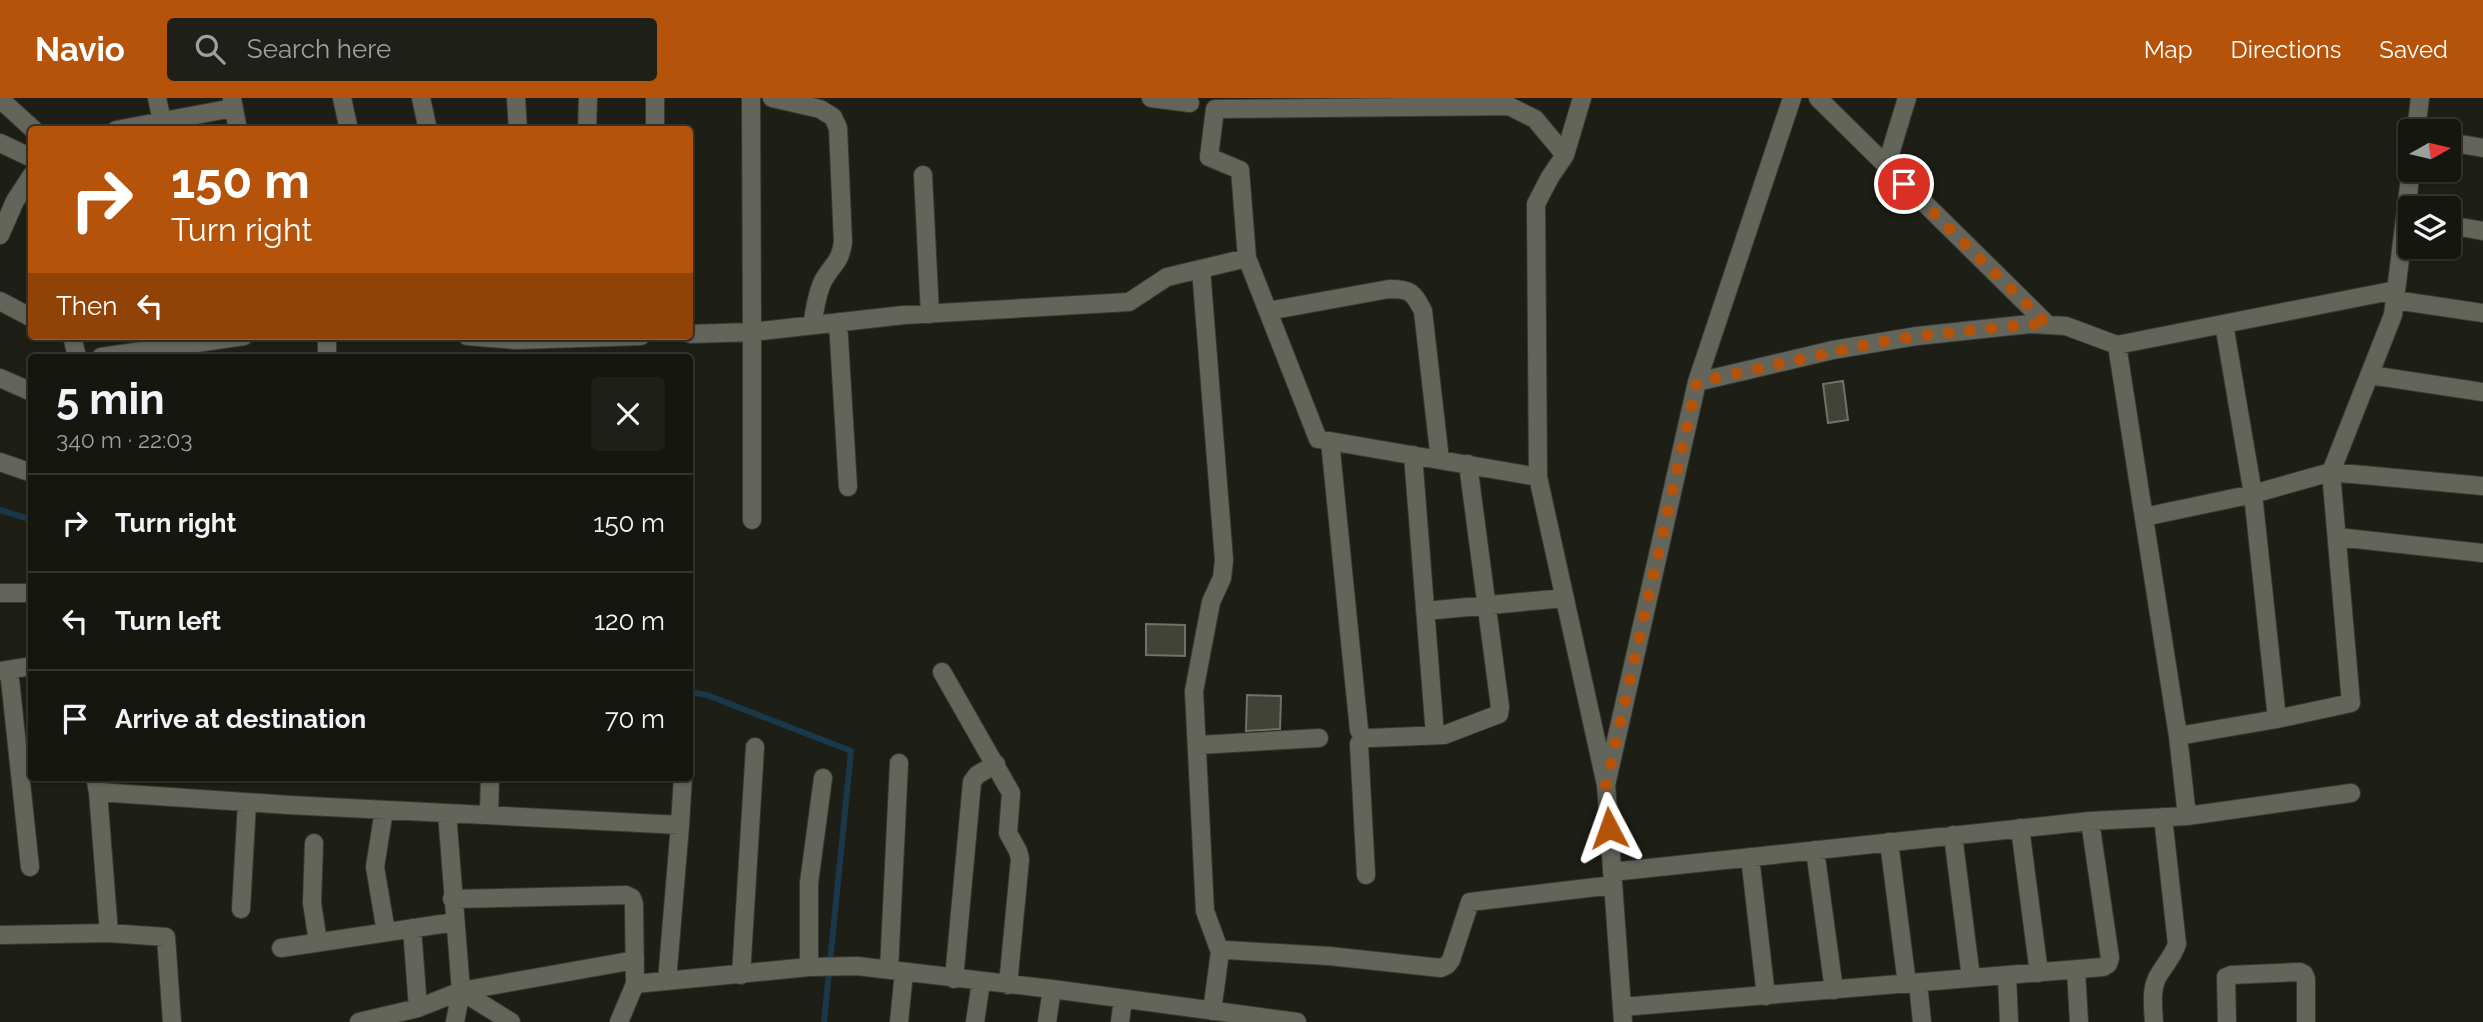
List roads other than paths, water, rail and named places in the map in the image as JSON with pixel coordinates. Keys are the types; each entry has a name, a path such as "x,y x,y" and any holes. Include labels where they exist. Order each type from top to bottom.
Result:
{"street":[{"path":"157,98 163,125 233,103 237,126"},
{"path":"342,98 348,126"},
{"path":"421,98 427,126"},
{"path":"516,98 518,126"},
{"path":"587,126 588,98"},
{"path":"655,98 655,126"},
{"path":"751,98 752,520"},
{"path":"772,98 820,109 833,117 838,128 843,242 841,257 824,280 818,295 812,326"},
{"path":"1151,98 1190,101 1215,109 1432,109 1509,106 1535,120 1565,155"},
{"path":"1582,98 1565,155 1536,204 1538,477 1606,785 1622,1015 1766,996 2103,967 2108,964 2110,958 2090,821"},
{"path":"1606,785 1697,382 1791,98"},
{"path":"1818,98 2048,325"},
{"path":"1886,167 1907,98"},
{"path":"2417,119 2420,98"},
{"path":"0,99 30,126"},
{"path":"1215,109 1209,157 1240,170 1247,258 1318,439 1538,477"},
{"path":"0,143 28,157"},
{"path":"2461,144 2483,148"},
{"path":"923,175 930,314"},
{"path":"1,228 15,201 28,188"},
{"path":"2461,227 2483,231"},
{"path":"693,334 752,332 930,314 1129,302 1167,277 1247,258"},
{"path":"2178,736 2351,703 2331,472 2393,315 2401,259"},
{"path":"1201,269 1224,560 1222,578 1211,602 1195,681 1205,911 1220,952 1203,1014"},
{"path":"1268,311 1389,289 1403,289 1415,294 1423,311 1440,460"},
{"path":"1697,382 1833,350 1917,336 2031,324 2066,326 2118,345 2396,295 2483,313"},
{"path":"0,301 28,316"},
{"path":"838,322 848,487"},
{"path":"2224,324 2253,494 2277,719"},
{"path":"121,354 217,340"},
{"path":"2118,345 2178,736 2187,816"},
{"path":"2370,375 2483,391"},
{"path":"0,377 28,390"},
{"path":"1330,441 1360,730 1363,737"},
{"path":"1413,455 1435,735"},
{"path":"0,462 28,472"},
{"path":"1363,737 1451,733 1499,714 1468,464"},
{"path":"2144,517 2253,494 2331,472 2483,486"},
{"path":"2337,537 2483,553"},
{"path":"0,593 28,593"},
{"path":"1425,611 1565,598"},
{"path":"28,667 4,671 30,867"},
{"path":"942,673 1011,793 1007,833 1020,859 1008,985"},
{"path":"1363,737 1359,744 1366,875"},
{"path":"1199,745 1319,738"},
{"path":"741,975 755,747"},
{"path":"899,762 896,971 899,1022"},
{"path":"954,979 972,782 977,775 996,764"},
{"path":"816,967 809,883 823,778"},
{"path":"489,815 490,781"},
{"path":"667,981 683,781"},
{"path":"109,933 97,785 247,803 680,825"},
{"path":"1220,952 1226,950 1329,956 1441,968 1451,960 1470,902 1475,899 1750,857 2090,821 2187,816 2351,793"},
{"path":"241,909 247,803"},
{"path":"384,810 376,867 386,932"},
{"path":"447,813 461,991 455,1022"},
{"path":"2154,1022 2155,981 2174,954 2176,944 2163,817"},
{"path":"2020,828 2039,973"},
{"path":"1953,835 1971,978"},
{"path":"1889,842 1912,983 1922,1022"},
{"path":"314,844 313,903 318,942"},
{"path":"1815,850 1834,990"},
{"path":"1750,857 1766,996"},
{"path":"452,899 626,895 632,898 635,985 620,1022"},
{"path":"281,948 455,922"},
{"path":"412,928 418,1008"},
{"path":"0,935 109,933 166,937 172,1022"},
{"path":"359,1022 418,1008 461,991 635,960"},
{"path":"635,985 816,967 857,966 1052,989 1203,1014 1297,1022"},
{"path":"2076,970 2079,1022"},
{"path":"2227,1022 2226,977 2300,972 2306,979 2306,1022"},
{"path":"2007,976 2009,1022"},
{"path":"975,1022 981,982"},
{"path":"1048,1022 1052,989"},
{"path":"461,991 511,1022"},
{"path":"1121,1022 1123,999"}],"waterway":[{"path":"0,510 28,519"},
{"path":"693,693 707,695 851,751 824,1022"}]}
